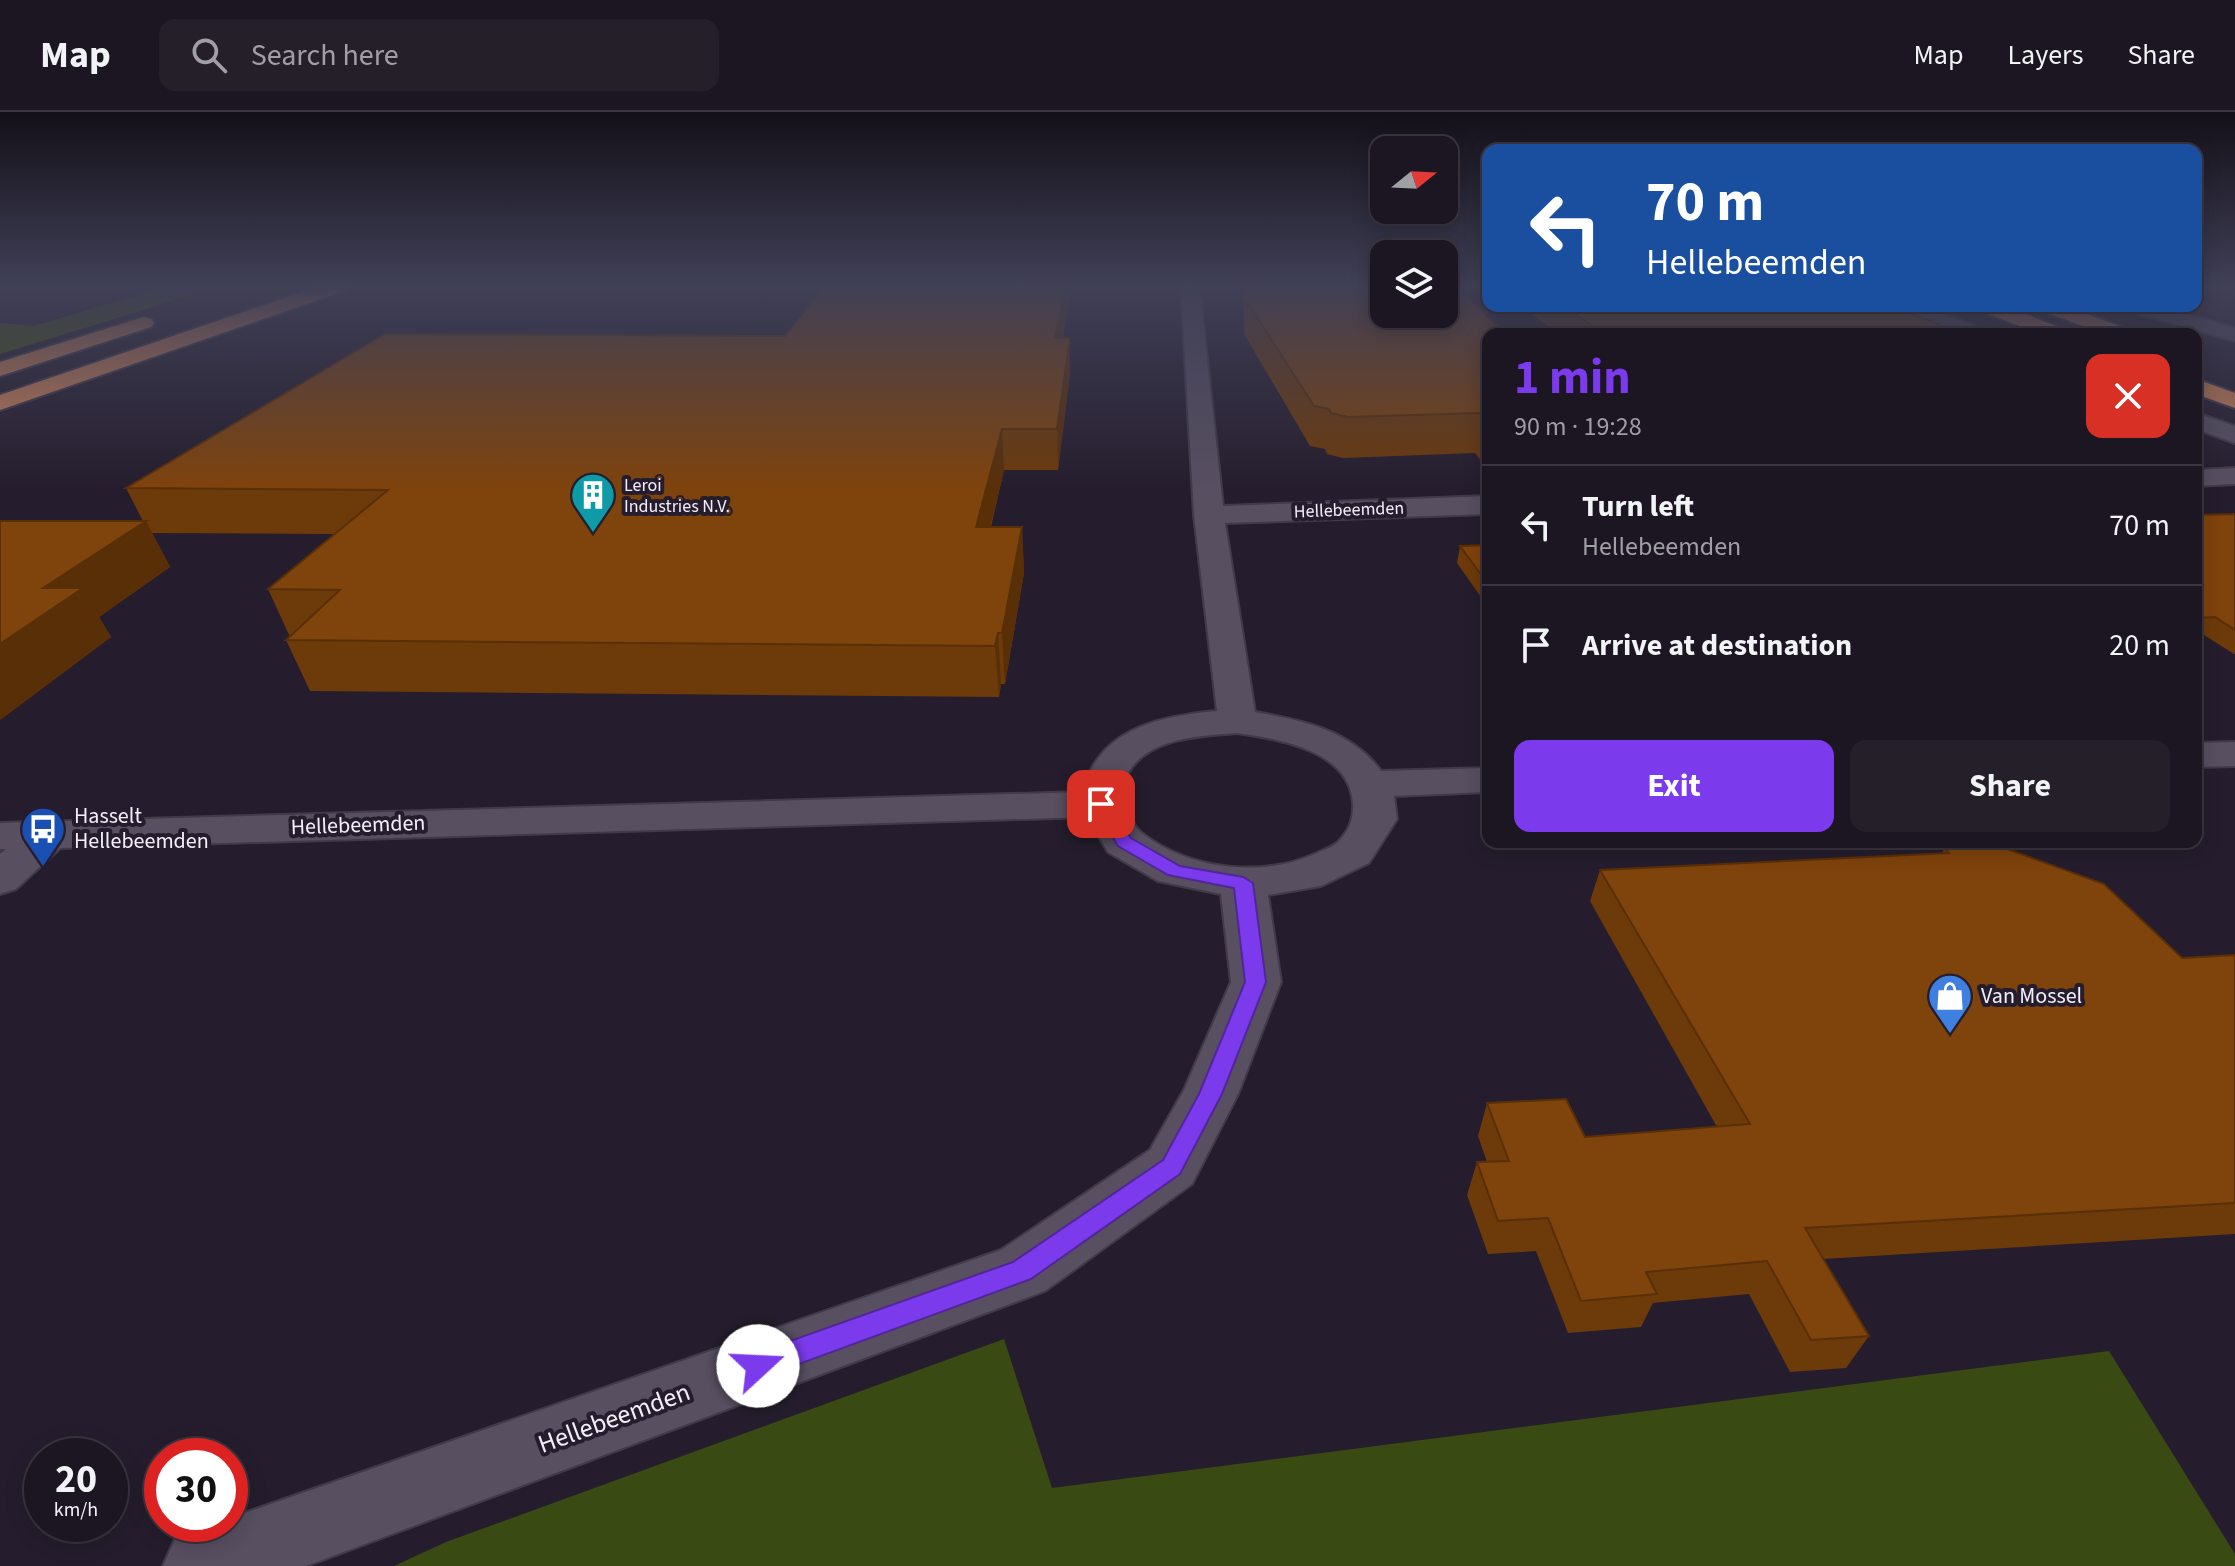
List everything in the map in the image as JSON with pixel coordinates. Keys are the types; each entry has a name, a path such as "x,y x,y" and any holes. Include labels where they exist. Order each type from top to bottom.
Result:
{"highway":[{"path":"0,369 47,354"},
{"path":"0,403 143,354"},
{"path":"2202,388 2235,401"}],"street":[{"path":"1196,354 1209,515 1237,721"},
{"path":"2202,422 2235,435"},
{"path":"2202,478 2235,476"},
{"name":"Hellebeemden","path":"1209,515 1482,505"},
{"path":"1237,721 1279,727 1318,740 1349,759 1370,784 1375,819 1353,853 1305,876 1243,883 1174,871 1124,842 1101,804 1108,770 1137,742 1183,726 1237,721"},
{"path":"2202,755 2235,754"},
{"path":"1370,784 1482,780"},
{"name":"Hellebeemden","path":"0,836 1101,804"},
{"path":"0,879 49,834"},
{"name":"Hellebeemden","path":"202,1566 1022,1271 1171,1167 1210,1094 1256,982 1243,883"}],"green space":[{"path":"1004,1339 1052,1488 2109,1351 2235,1554 2235,1566 394,1566 446,1542"}],"building":[{"name":"Leroi Industries N.V.","path":"352,354 1068,354 1057,429 1002,429 976,527 1022,527 1002,633 998,633 995,646 286,640 340,590 268,589 388,490 126,488"},
{"path":"1281,354 1482,354 1482,413 1348,417 1331,413 1329,409 1314,406"},
{"path":"2235,514 2235,630 2215,617 2202,618 2202,515"},
{"path":"0,521 146,521 43,588 83,588 0,644"},
{"path":"1482,545 1482,576 1460,546"},
{"path":"1945,848 2005,848 2104,884 2182,958 2235,955 2235,1203 1805,1228 1869,1336 1811,1340 1767,1261 1646,1272 1657,1294 1581,1301 1548,1218 1498,1221 1477,1162 1509,1161 1487,1103 1566,1099 1585,1137 1750,1124 1600,870 1949,853"}],"place":[{"name":"Leroi Industries N.V.","path":"593,534"},
{"name":"Hasselt Hellebeemden","path":"43,868"},
{"name":"Van Mossel","path":"1950,1035"}],"route":[{"path":"758,1366 1022,1271 1171,1167 1210,1094 1256,982 1243,883 1174,871 1124,842 1101,804"}]}
